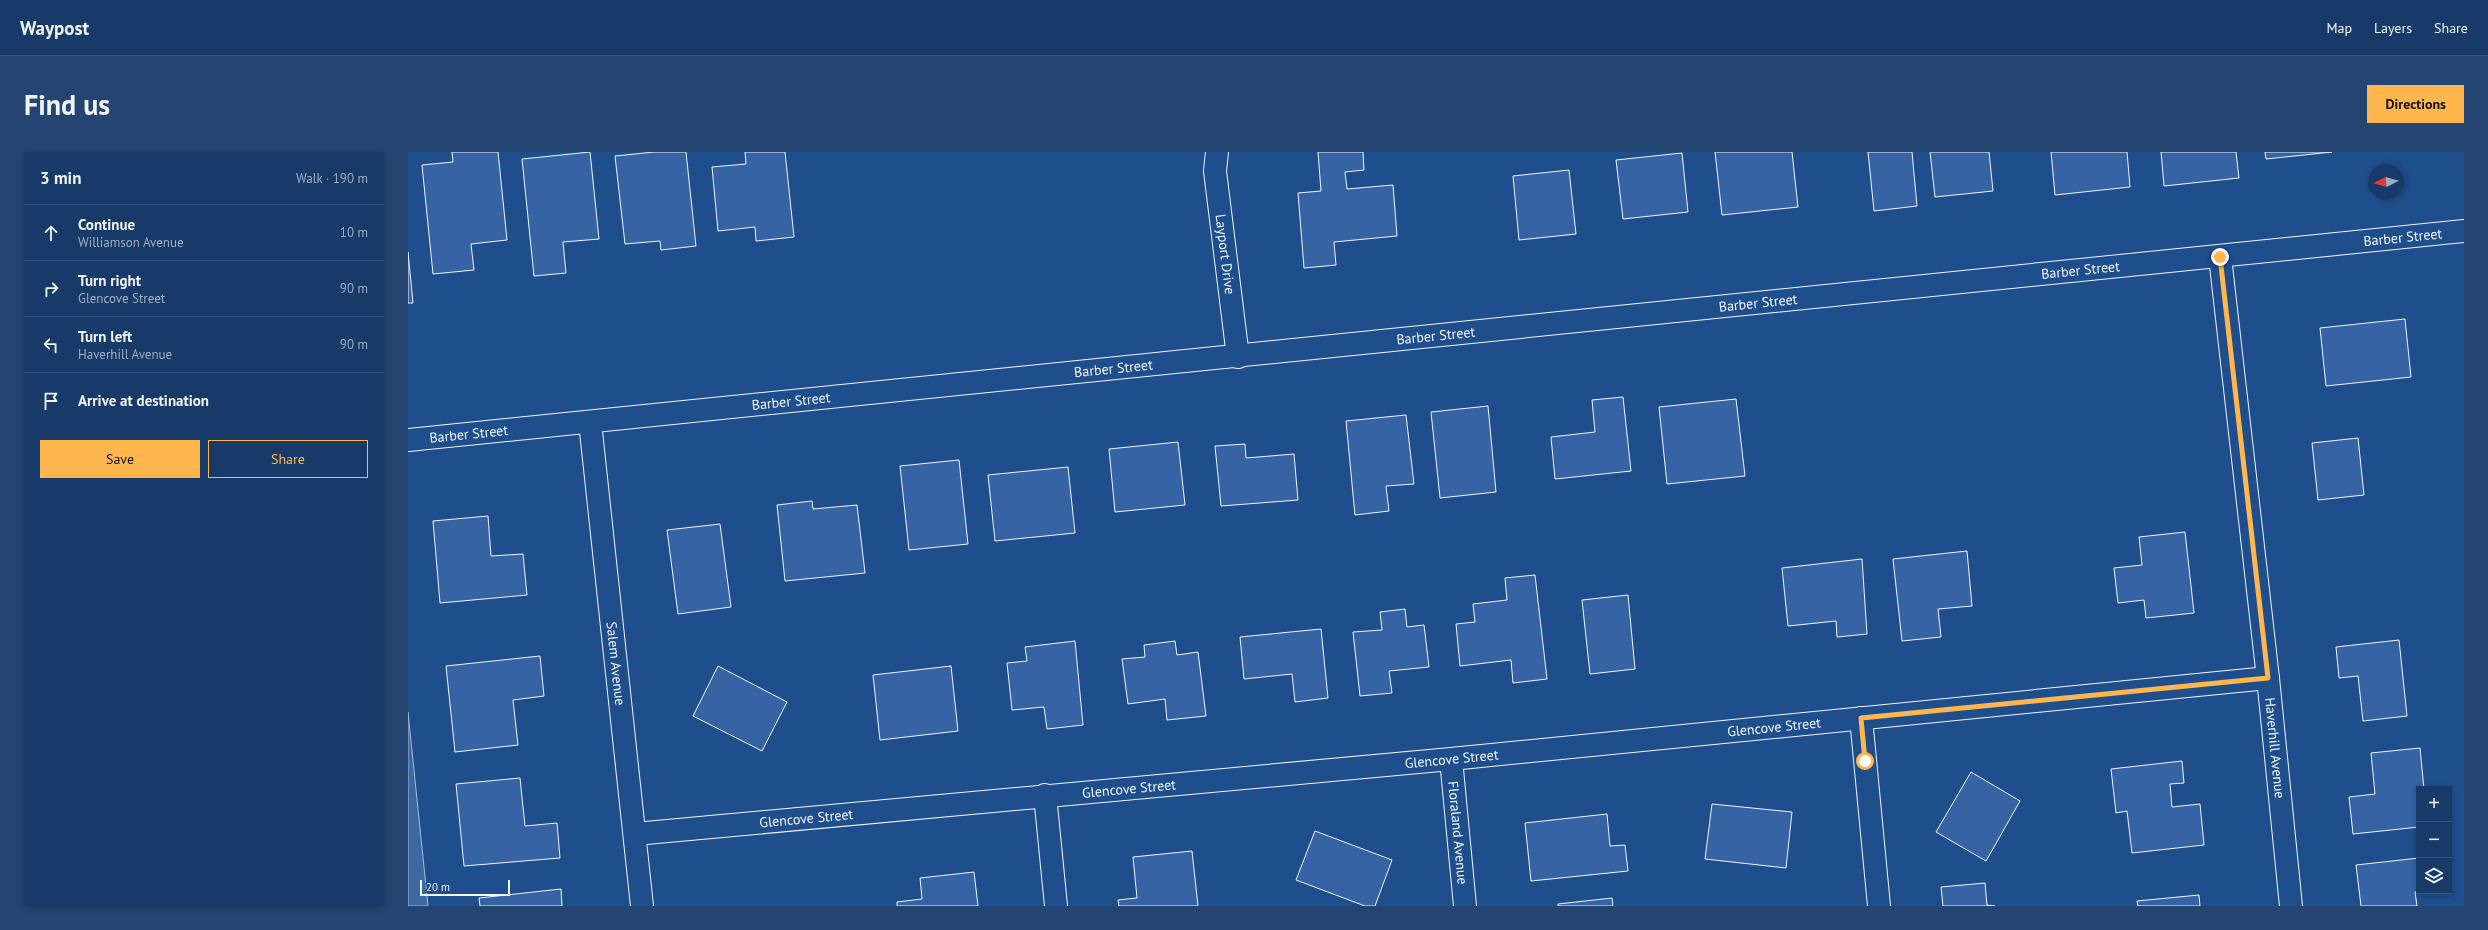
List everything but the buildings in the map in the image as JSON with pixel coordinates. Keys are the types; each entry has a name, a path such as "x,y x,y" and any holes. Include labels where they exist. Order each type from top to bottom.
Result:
{"street":[{"name":"Layport Drive","path":"1217,152 1215,171 1238,357"},
{"name":"Barber Street","path":"408,440 1238,357 2464,231"},
{"name":"Haverhill Avenue","path":"2220,257 2268,678 2291,906"},
{"name":"Salem Avenue","path":"590,422 642,906"},
{"name":"Glencove Street","path":"635,834 1045,795 1451,759 2268,678"},
{"path":"1861,718 1879,906"},
{"name":"Floraland Avenue","path":"1451,759 1465,906"},
{"path":"1045,795 1056,906"}],"water":[{"path":"408,712 428,906 408,906"}],"route":[{"path":"1865,761 1861,718 2268,678 2220,257"}]}
